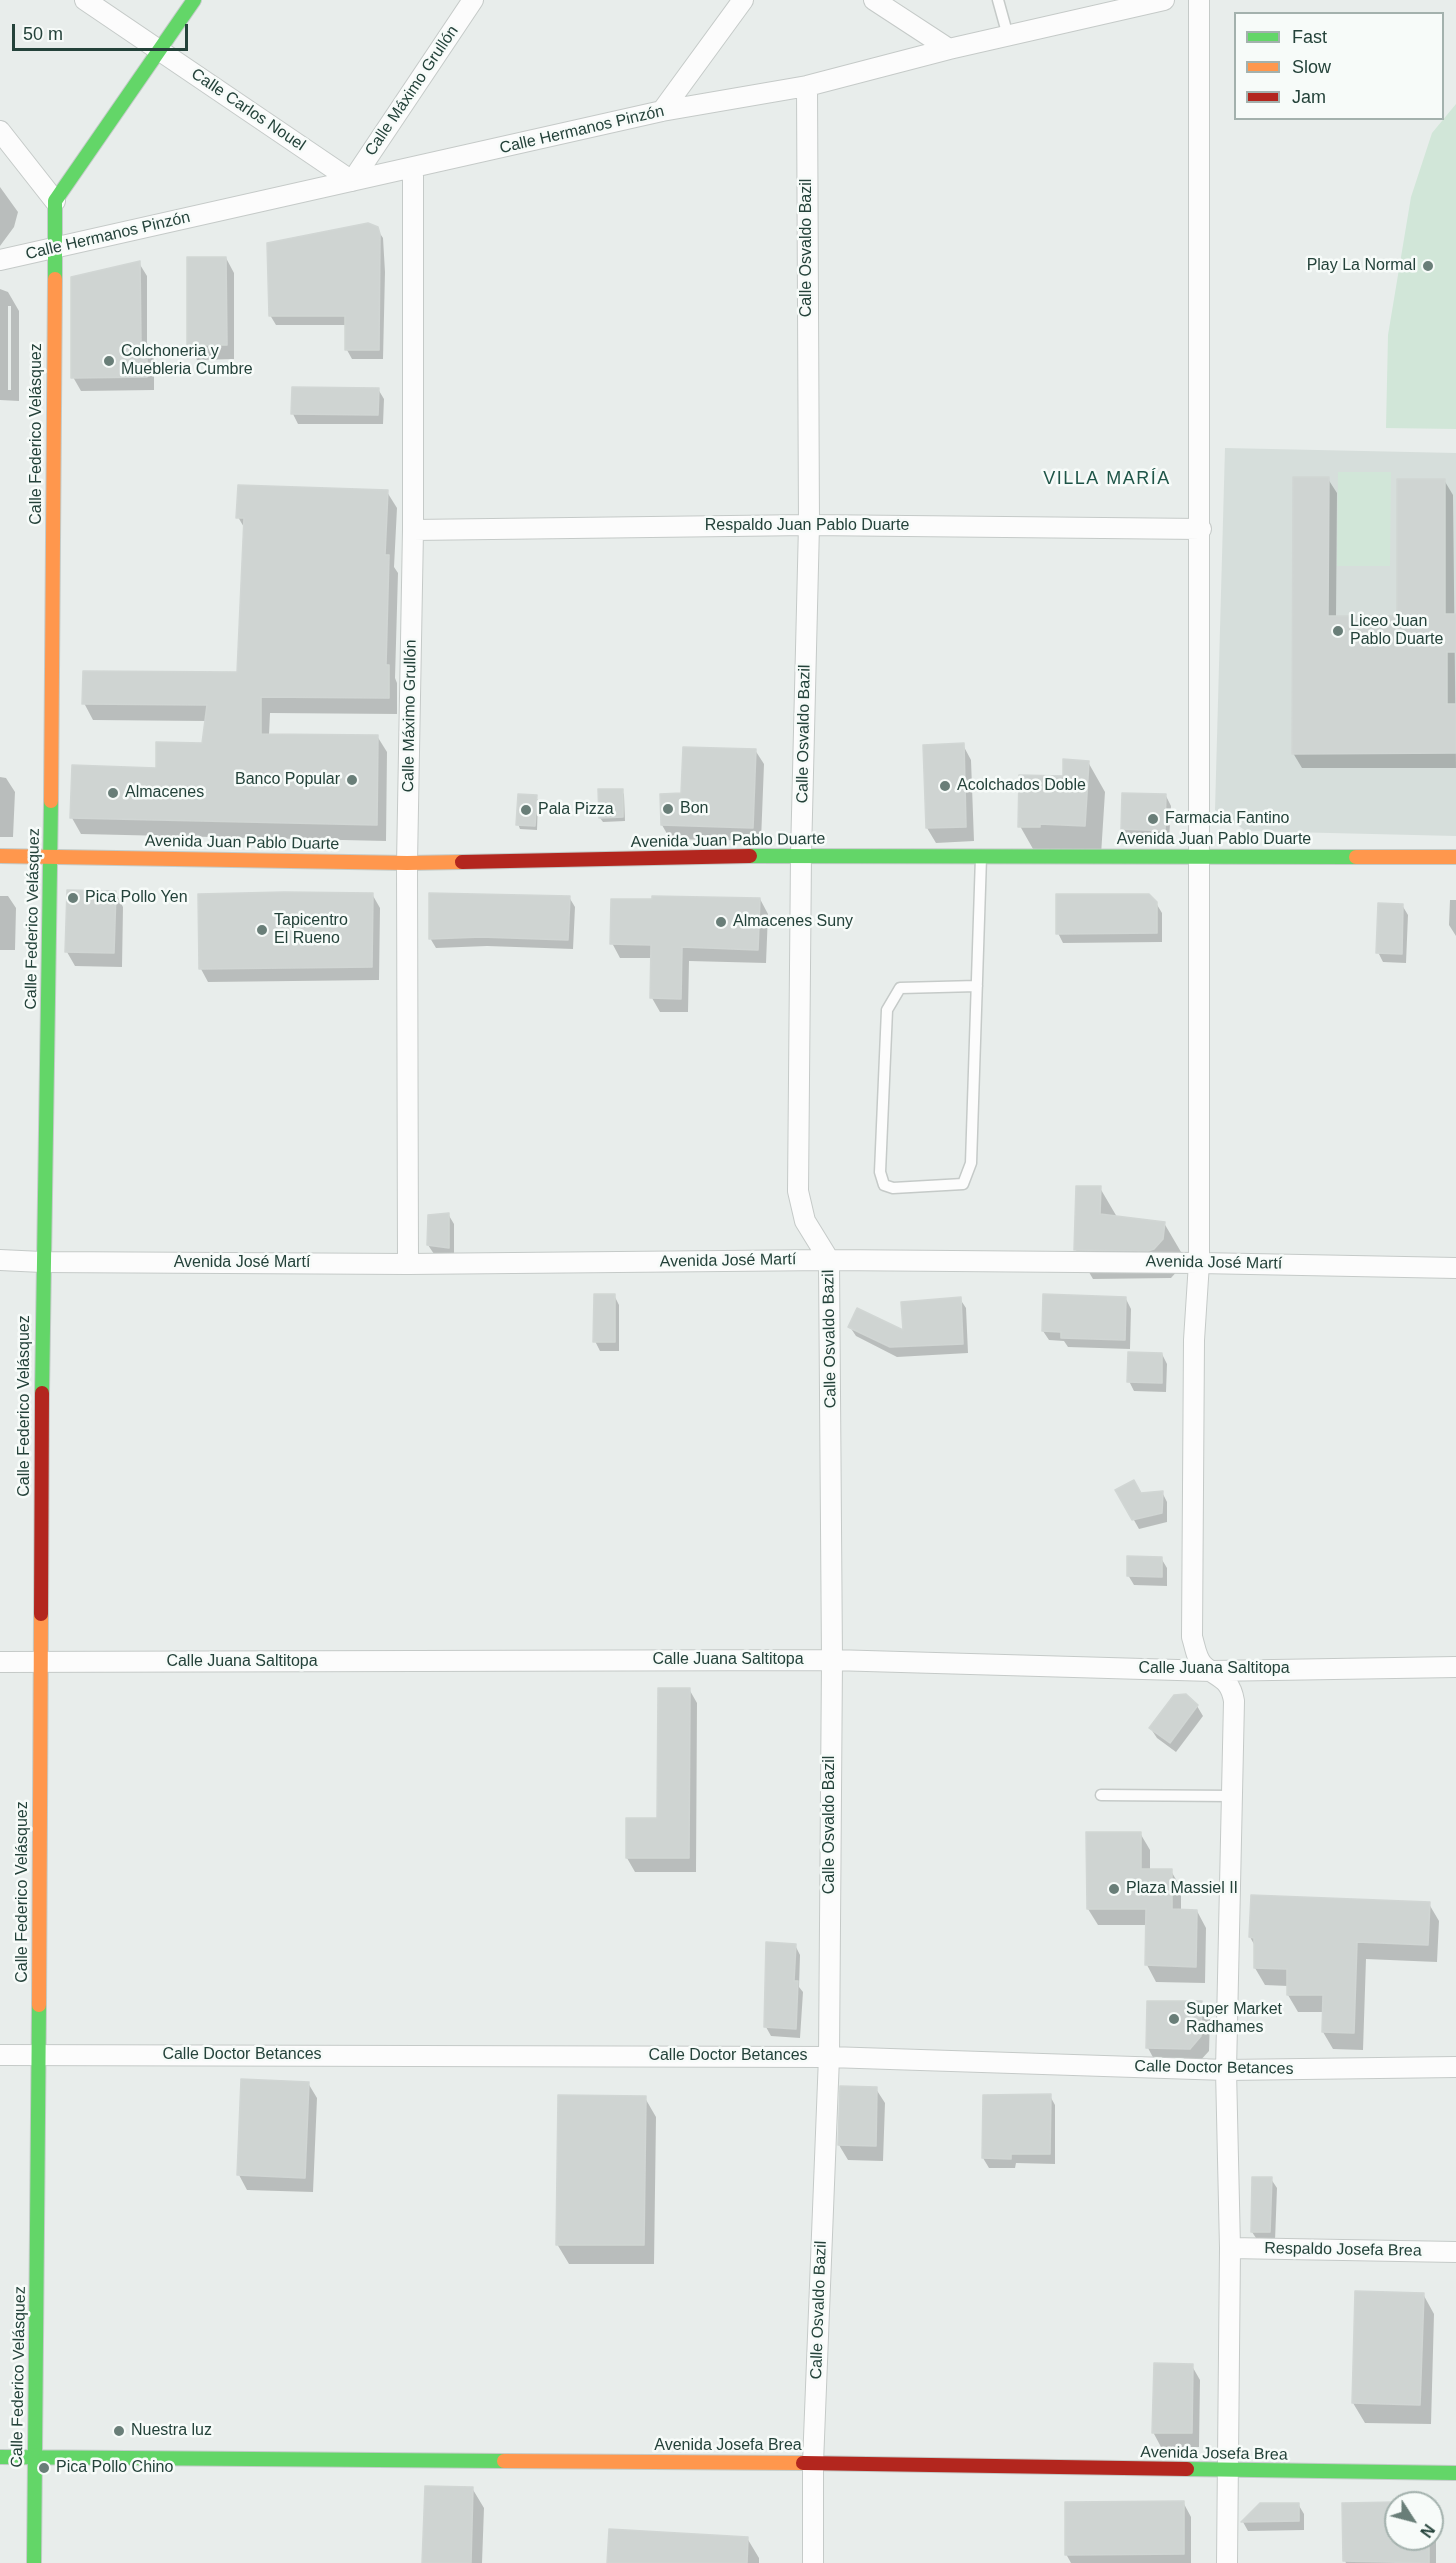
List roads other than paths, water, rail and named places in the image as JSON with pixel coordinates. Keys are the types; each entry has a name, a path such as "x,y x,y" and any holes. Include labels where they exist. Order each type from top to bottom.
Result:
{"main road":[{"path":"55,201 194,0"},
{"name":"Calle Federico Velásquez","path":"34,2563 39,2054 42,1262 51,856 55,201"},
{"name":"Avenida Juan Pablo Duarte","path":"0,856 407,863 801,855 1456,857"},
{"name":"Avenida Josefa Brea","path":"0,2457 813,2463 1456,2473"}],"street":[{"name":"Calle Carlos Nouel","path":"85,0 352,181"},
{"name":"Calle Máximo Grullón","path":"352,181 473,0"},
{"path":"662,111 744,0"},
{"path":"874,0 949,49"},
{"name":"Calle Hermanos Pinzón","path":"0,260 662,111 807,86 949,49 1164,0"},
{"path":"1199,0 1201,857 1199,1263 1194,1340 1192,1637 1201,1664 1227,1681 1232,1690 1226,2070 1230,2248 1227,2563"},
{"name":"Calle Osvaldo Bazil","path":"807,86 809,525 801,855 798,1191 805,1221 829,1260 832,1660 829,2057 813,2463 813,2563"},
{"path":"0,131 55,201"},
{"name":"Calle Máximo Grullón","path":"408,1264 407,863 413,531 413,167"},
{"name":"Respaldo Juan Pablo Duarte","path":"413,531 809,525 1201,529"},
{"name":"Avenida José Martí","path":"0,1260 408,1264 829,1260 1456,1268"},
{"name":"Calle Juana Saltitopa","path":"0,1662 832,1660 1212,1671 1456,1667"},
{"name":"Calle Doctor Betances","path":"0,2055 829,2057 1226,2070 1456,2067"},
{"name":"Respaldo Josefa Brea","path":"1230,2248 1456,2252"}],"lane":[{"path":"998,0 1008,36"},
{"path":"977,986 900,988 891,1000 887,1010 880,1172 885,1185 893,1188 963,1184 968,1176 970,1163 977,986 981,856"},
{"path":"1101,1795 1232,1796"}],"place":[{"name":"Play La Normal","path":"1428,266"},
{"name":"Colchoneria y Muebleria Cumbre","path":"109,361"},
{"name":"Liceo Juan Pablo Duarte","path":"1338,631"},
{"name":"Banco Popular","path":"352,780"},
{"name":"Acolchados Doble","path":"945,786"},
{"name":"Almacenes","path":"113,793"},
{"name":"Bon","path":"668,809"},
{"name":"Pala Pizza","path":"526,810"},
{"name":"Farmacia Fantino","path":"1153,819"},
{"name":"Pica Pollo Yen","path":"73,898"},
{"name":"Almacenes Suny","path":"721,922"},
{"name":"Tapicentro El Rueno","path":"262,930"},
{"name":"Plaza Massiel II","path":"1114,1889"},
{"name":"Super Market Radhames","path":"1174,2019"},
{"name":"Nuestra luz","path":"119,2431"},
{"name":"Pica Pollo Chino","path":"44,2468"}],"district":[{"name":"VILLA MARÍA","path":"1107,479"}]}
